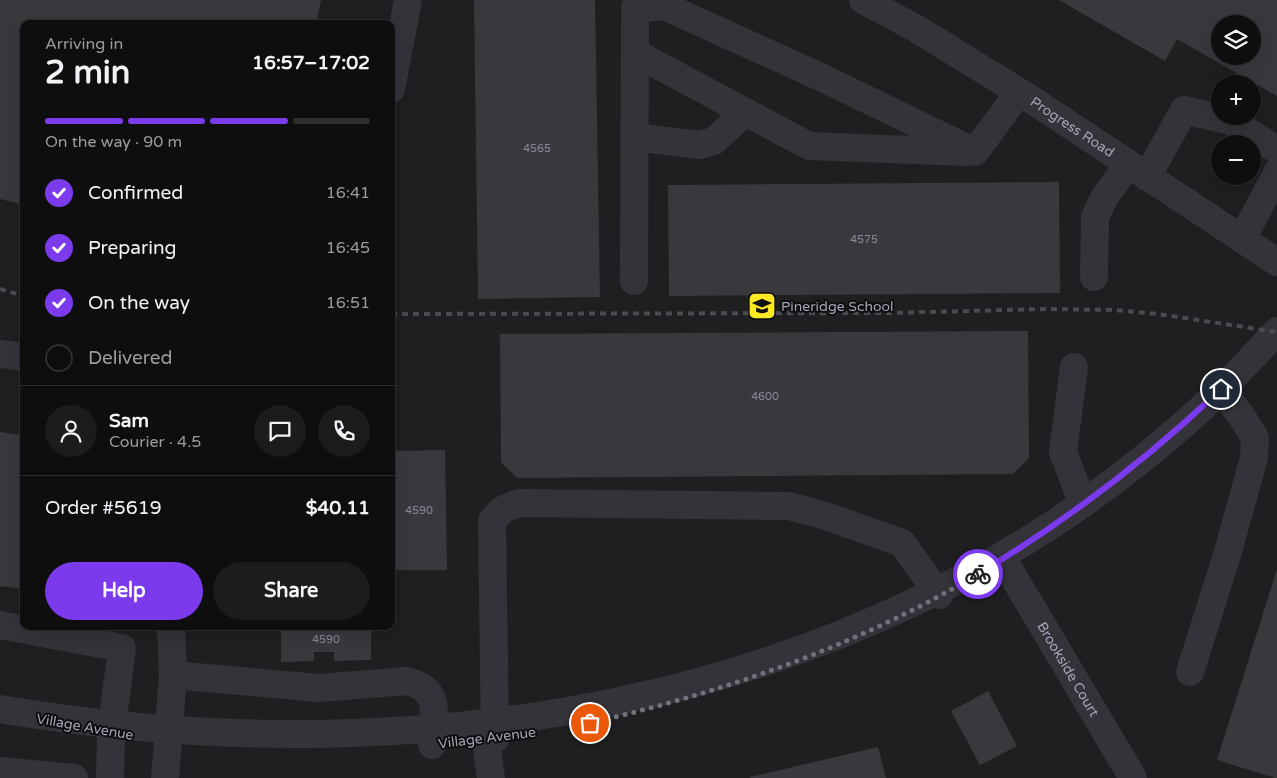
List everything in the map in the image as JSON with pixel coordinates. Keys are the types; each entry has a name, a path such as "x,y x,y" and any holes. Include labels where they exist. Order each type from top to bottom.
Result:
{"street":[{"path":"395,68 408,0"},
{"name":"Progress Road","path":"863,0 897,8 918,29 1019,92 1277,262"},
{"path":"634,281 636,5 664,6 827,80 975,152"},
{"path":"635,53 809,146 975,152"},
{"path":"975,152 1019,92"},
{"path":"1094,276 1095,217 1104,198 1137,171 1184,110 1231,120 1277,150"},
{"path":"634,137 700,145 714,141 745,112"},
{"path":"1242,239 1277,173"},
{"name":"Village Avenue","path":"0,709 111,733 195,744 274,749 343,750 432,746 490,740 573,726 644,711 730,686 814,654 896,617 946,592 1004,558 1050,528 1129,470 1178,429 1221,389 1277,331"},
{"path":"0,354 20,356"},
{"path":"1074,367 1063,452 1083,504"},
{"path":"1190,672 1227,554 1254,458 1255,438 1221,389"},
{"path":"491,778 492,521 502,510 519,503 789,506 826,516 902,543 946,592"},
{"name":"Brookside Court","path":"1004,558 1133,778"},
{"path":"0,625 20,627"},
{"path":"51,630 123,637 111,733 110,778"},
{"path":"165,778 173,675 171,630"},
{"path":"173,675 319,688 406,681 418,684 429,691 433,701 432,746"},
{"path":"0,771 74,778"}],"shaded area":[{"path":"0,0 1277,0 1277,778 0,778"}],"building":[{"path":"0,0 321,0 317,20 20,20 20,204 0,199"},
{"path":"474,0 595,0 600,297 478,299"},
{"path":"1059,0 1277,0 1277,96 1261,87 1261,75 1240,75 1223,65 1261,65 1261,15 1211,15 1211,58 1177,39 1165,61"},
{"path":"1059,182 1060,293 669,296 668,185"},
{"path":"1028,331 1029,458 1013,474 517,478 501,462 500,334"},
{"path":"0,432 20,434 20,589 0,586"},
{"path":"445,450 447,570 395,570 395,451"},
{"path":"1277,569 1277,778 1275,778 1217,760"},
{"path":"281,630 371,630 371,660 334,661 334,652 314,652 314,661 281,662"},
{"path":"988,691 1017,746 980,765 951,711"},
{"path":"878,747 886,778 750,778 750,777"}],"railway":[{"path":"0,289 20,295"},
{"path":"395,314 891,313 1045,309 1115,310 1158,314 1277,332"}],"way so far":[{"path":"590,723 644,711 730,686 814,654 896,617 978,574"}],"place":[{"name":"Pineridge School","path":"762,306"}],"route":[{"path":"978,574 1050,528 1129,470 1178,429 1221,389"}]}
